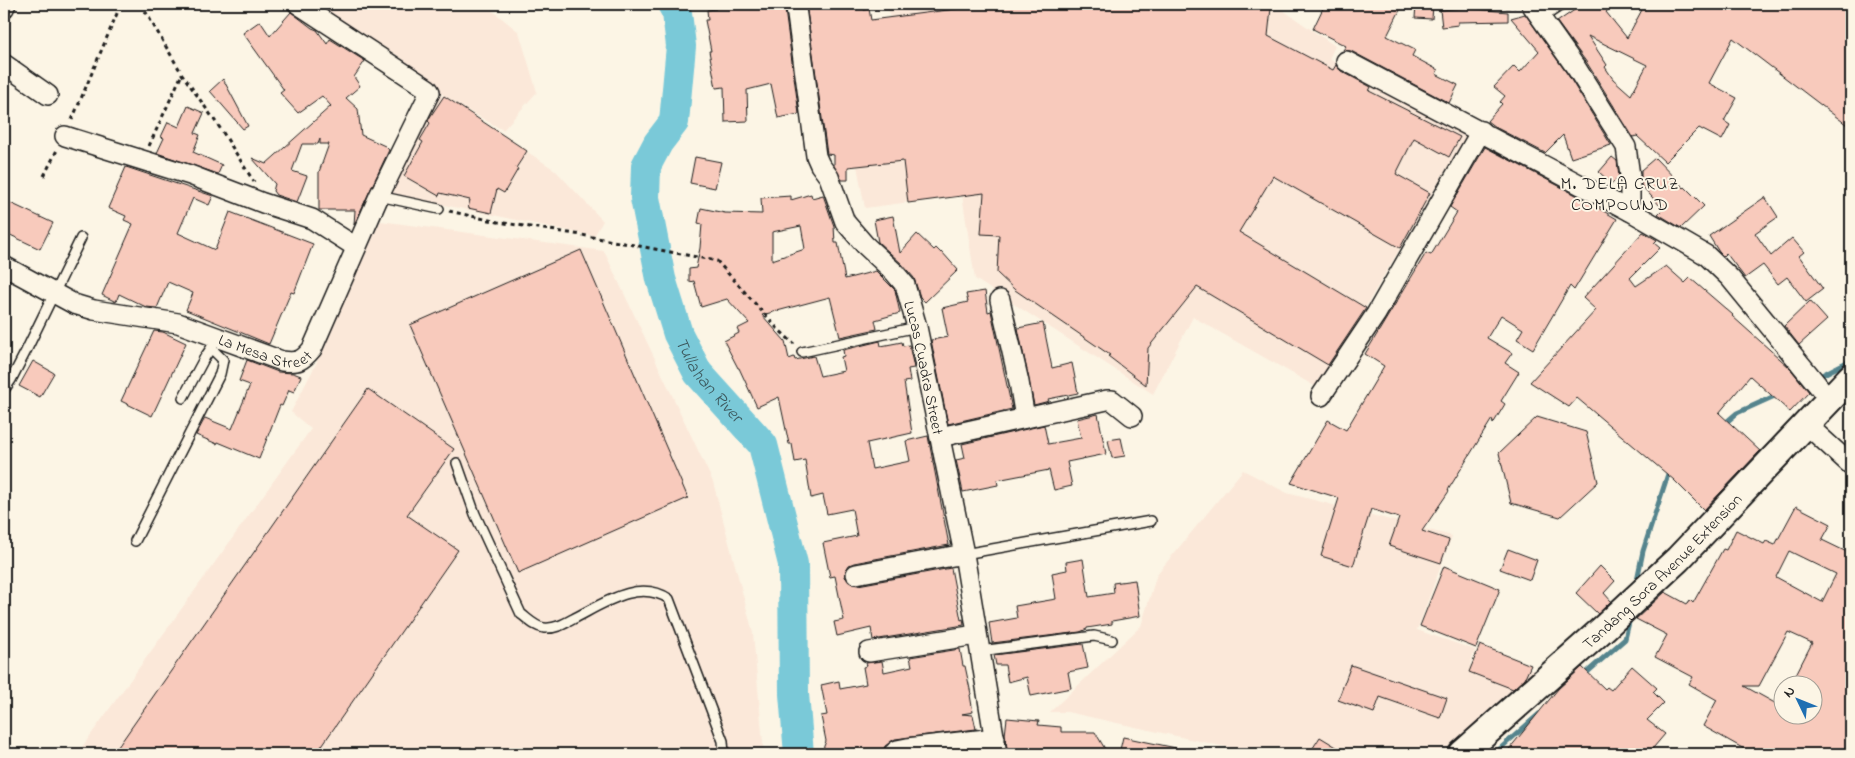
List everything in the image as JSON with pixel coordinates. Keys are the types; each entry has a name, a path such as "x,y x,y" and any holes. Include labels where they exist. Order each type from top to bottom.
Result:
{"main road":[{"name":"Tandang Sora Avenue Extension","path":"1462,754 1604,628 1678,559 1851,376"}],"street":[{"path":"4,8 6,4"},
{"name":"La Mesa Street","path":"4,266 74,304 94,310 178,323 215,342 282,361 295,362 305,358 312,349 379,196 430,92 298,4"},
{"name":"Lucas Cuadra Street","path":"796,8 816,156 829,176 846,222 865,245 905,285 917,327 964,554 996,746"},
{"path":"1535,9 1626,147 1630,176 1630,211"},
{"path":"1346,61 1630,211 1706,255 1719,266 1829,399"},
{"path":"4,64 48,95"},
{"path":"1321,396 1376,314 1481,131"},
{"path":"65,136 190,175 312,220 356,247"},
{"path":"1000,300 1025,418"},
{"path":"940,437 1107,400 1112,400 1132,416"},
{"path":"1806,424 1851,465"},
{"path":"856,574 964,554"},
{"path":"869,652 978,643"},
{"path":"893,754 897,750 907,748 996,746"}],"lane":[{"path":"1535,9 1563,4"},
{"path":"379,196 440,209"},
{"path":"4,390 26,350 81,238"},
{"path":"802,352 917,327"},
{"path":"183,398 215,342"},
{"path":"135,541 220,374 222,360 215,342"},
{"path":"457,463 475,514 521,614 535,625 544,628 559,626 624,594 648,590 662,594 669,599 724,741 724,754"},
{"path":"964,554 1151,520"},
{"path":"978,643 1094,636 1112,640"}],"path":[{"path":"44,176 65,136 121,4"},
{"path":"141,4 182,74 249,172 258,188 262,203"},
{"path":"1434,4 1443,6 1517,6 1535,9"},
{"path":"143,160 182,74"},
{"path":"440,209 498,222 717,261 777,328 802,352"}],"shaded area":[{"path":"314,4 484,4 519,32 537,92 503,130 458,105 428,85 403,59"},
{"path":"888,4 1274,4 1335,46 1329,59 1467,134 1318,388 1193,317 1153,394 975,279 962,195 865,208 857,166 905,157"},
{"path":"436,92 555,170 603,221 594,236 391,194 396,176"},
{"path":"380,221 604,251 713,482 753,633 764,754 77,754 311,429 291,412 316,364"},
{"path":"1243,470 1287,493 1452,536 1417,630 1475,650 1470,665 1491,672 1497,658 1543,674 1494,709 1444,754 1258,754 1067,712 1050,712 1141,626 1157,574"}],"building":[{"path":"716,4 786,4 785,10 799,114 778,118 771,84 747,90 748,121 725,122 724,87 716,88 705,20 708,20 707,10 716,9"},
{"path":"806,4 863,4 864,10 869,9 871,20 971,7 971,4 1266,4 1271,8 1268,36 1333,70 1336,65 1341,71 1371,87 1369,91 1460,137 1449,157 1414,138 1396,174 1430,193 1400,248 1273,176 1239,232 1366,308 1328,365 1197,287 1148,348 1146,385 1108,356 1110,355 1015,290 997,273 999,235 981,234 984,193 908,203 903,161 848,167 848,180 842,180 834,166 834,155 827,154"},
{"path":"1325,4 1403,4 1387,36 1415,50 1412,56 1438,70 1436,74 1458,85 1449,103 1351,51 1343,50 1346,46 1313,29"},
{"path":"1416,4 1433,5 1432,19 1415,18"},
{"path":"1570,4 1615,4 1606,12 1627,38 1645,4 1851,4 1851,128 1733,38 1709,83 1737,98 1724,121 1730,125 1722,140 1699,128 1665,162 1637,136 1633,137 1587,63 1557,22 1576,9","holes":["1588,36 1647,65 1631,95 1613,79 1605,67 1607,65"]},
{"path":"1466,8 1508,12 1508,21 1458,22 1458,25 1442,27 1440,10"},
{"path":"291,12 317,30 327,44 330,39 365,61 354,77 360,86 346,98 358,109 361,135 385,146 389,150 354,225 355,210 319,210 319,172 329,144 320,144 320,139 318,144 302,144 292,171 307,176 297,202 276,195 273,191 275,184 252,158 266,164 331,106 322,96 298,113 280,93 284,90 243,33 260,21 270,36"},
{"path":"1525,14 1568,75 1611,145 1571,158 1563,135 1545,153 1487,121 1502,104 1500,102 1505,96 1494,87 1514,66 1520,72 1539,51 1511,18"},
{"path":"223,79 248,126 243,129 210,91"},
{"path":"444,96 527,151 504,193 497,189 491,213 468,208 470,200 440,193 439,196 404,176 423,142 420,140 430,123 428,121 430,117"},
{"path":"188,106 204,113 195,133 200,135 193,152 222,165 218,174 157,153 164,138 161,137 168,122 179,127"},
{"path":"1485,147 1617,219 1574,290 1570,286 1533,349 1517,339 1523,329 1501,315 1487,338 1512,353 1505,363 1519,372 1501,401 1505,404 1493,424 1492,419 1449,491 1422,531 1449,540 1441,563 1389,546 1399,518 1371,509 1353,566 1321,556 1339,498 1291,483 1328,420 1346,430 1384,366 1365,354 1426,253 1431,255 1457,212 1450,207"},
{"path":"695,157 721,162 715,188 690,183"},
{"path":"1612,157 1617,161 1619,177 1612,184 1599,172"},
{"path":"1655,158 1704,206 1681,228 1658,214 1663,209 1641,185 1641,170"},
{"path":"126,167 213,196 209,205 193,198 178,233 215,250 230,212 313,244 294,293 291,292 269,344 186,310 193,293 168,282 157,308 146,307 119,294 116,302 102,295 133,224 124,220 126,216 108,208"},
{"path":"811,194 812,198 823,195 834,226 835,243 838,243 845,279 876,271 895,290 900,313 875,320 877,329 840,337 830,297 762,315 785,341 789,359 794,357 795,360 814,356 820,376 844,371 841,357 844,356 843,350 880,341 881,346 902,342 903,346 909,345 914,368 908,369 910,381 904,382 912,433 867,443 872,469 910,461 906,441 928,436 949,545 854,563 849,565 845,577 852,584 858,585 951,568 961,620 963,619 964,625 873,640 871,628 837,636 834,622 844,620 835,576 830,577 823,543 857,536 852,509 827,514 823,495 811,498 805,460 795,462 792,444 789,444 779,397 757,407 724,341 739,333 737,329 749,323 727,299 701,307 694,281 689,282 689,269 696,268 700,248 702,224 698,223 701,208 725,213 762,214 761,198 791,196 791,200","holes":["801,226 805,249 772,260 772,232"]},
{"path":"1765,197 1778,217 1755,233 1771,256 1792,238 1804,252 1799,256 1823,289 1806,302 1787,277 1778,284 1763,265 1745,278 1726,253 1723,256 1719,252 1709,236"},
{"path":"4,200 53,223 40,249 4,232"},
{"path":"893,216 900,253 917,234 934,250 936,248 942,252 958,270 925,302 920,297 914,278 878,242 874,220"},
{"path":"1643,232 1657,240 1654,243 1660,248 1630,278 1636,286 1666,266 1685,283 1690,278 1789,367 1809,392 1790,412 1750,376 1719,413 1760,451 1704,510 1674,480 1577,398 1569,407 1530,382 1596,310 1583,298"},
{"path":"581,250 688,498 518,573 410,325"},
{"path":"985,291 988,312 991,311 1012,409 948,424 931,340 948,337 942,308 968,302 966,294"},
{"path":"1810,301 1827,320 1799,345 1784,326"},
{"path":"1043,323 1052,368 1072,363 1078,393 1048,399 1049,401 1034,405 1018,328"},
{"path":"154,331 163,332 186,343 152,416 121,401"},
{"path":"247,360 278,372 293,373 301,376 294,392 289,390 282,406 280,405 259,459 196,435 205,418 232,429 250,385 239,381"},
{"path":"33,361 54,373 40,397 19,386"},
{"path":"368,389 454,449 407,515 458,550 316,754 113,754"},
{"path":"1098,414 1106,454 1067,462 1072,486 1054,490 1049,470 997,480 998,485 963,492 956,460 965,458 962,444 1044,425 1048,444 1081,438 1077,419"},
{"path":"1537,417 1586,432 1598,482 1560,517 1511,503 1499,453"},
{"path":"1121,438 1125,456 1112,458 1108,440"},
{"path":"1796,506 1831,524 1822,540 1851,554 1851,754 1753,754 1703,726 1717,700 1689,684 1693,677 1655,657 1667,635 1636,619 1665,592 1687,604 1690,600 1693,603 1723,549 1726,550 1736,530 1764,544 1766,541 1775,545","holes":["1789,551 1836,574 1822,602 1776,577"]},
{"path":"1508,549 1537,560 1530,580 1500,569"},
{"path":"1083,559 1089,597 1114,593 1113,583 1135,580 1140,616 1112,621 1112,624 1087,628 1080,632 992,643 989,623 1017,618 1015,606 1056,599 1052,573 1067,570 1066,562"},
{"path":"1444,566 1500,589 1476,648 1420,626"},
{"path":"1600,566 1615,581 1604,593 1611,601 1598,614 1576,593"},
{"path":"1083,644 1088,668 1068,672 1071,688 1031,696 1027,677 1008,682 1005,665 996,665 994,655"},
{"path":"1480,645 1531,665 1525,678 1513,689 1469,672"},
{"path":"960,649 971,694 973,712 962,714 973,715 976,729 895,739 885,746 882,754 821,754 826,741 821,716 827,715 821,685 839,681 840,689 866,684 863,667 867,666 866,663 882,661 884,672 912,666 910,657"},
{"path":"1351,665 1447,698 1440,718 1380,697 1374,713 1338,700"},
{"path":"1632,666 1657,688 1653,692 1664,703 1647,720 1665,734 1648,754 1505,754 1558,689 1582,667 1605,689 1607,687 1611,690"},
{"path":"1007,718 1039,721 1038,725 1061,727 1061,732 1095,732 1108,754 1008,754 1005,735"},
{"path":"1123,737 1176,748 1176,754 1119,754"},
{"path":"1320,737 1348,754 1309,754"},
{"path":"985,750 986,754 952,754"}],"waterway":[{"name":"Tullahan River","path":"672,4 677,13 681,46 674,122 658,143 646,166 645,198 661,279 678,334 698,373 763,445 793,564 794,694 799,754"},
{"path":"1816,378 1851,360"},
{"path":"1723,425 1737,413 1779,394"},
{"path":"1636,585 1643,551 1668,474 1672,470"},
{"path":"1584,675 1625,639 1630,618"},
{"path":"1494,754 1539,714"}],"district":[{"name":"M. DELA CRUZ COMPOUND","path":"1620,193"}]}
